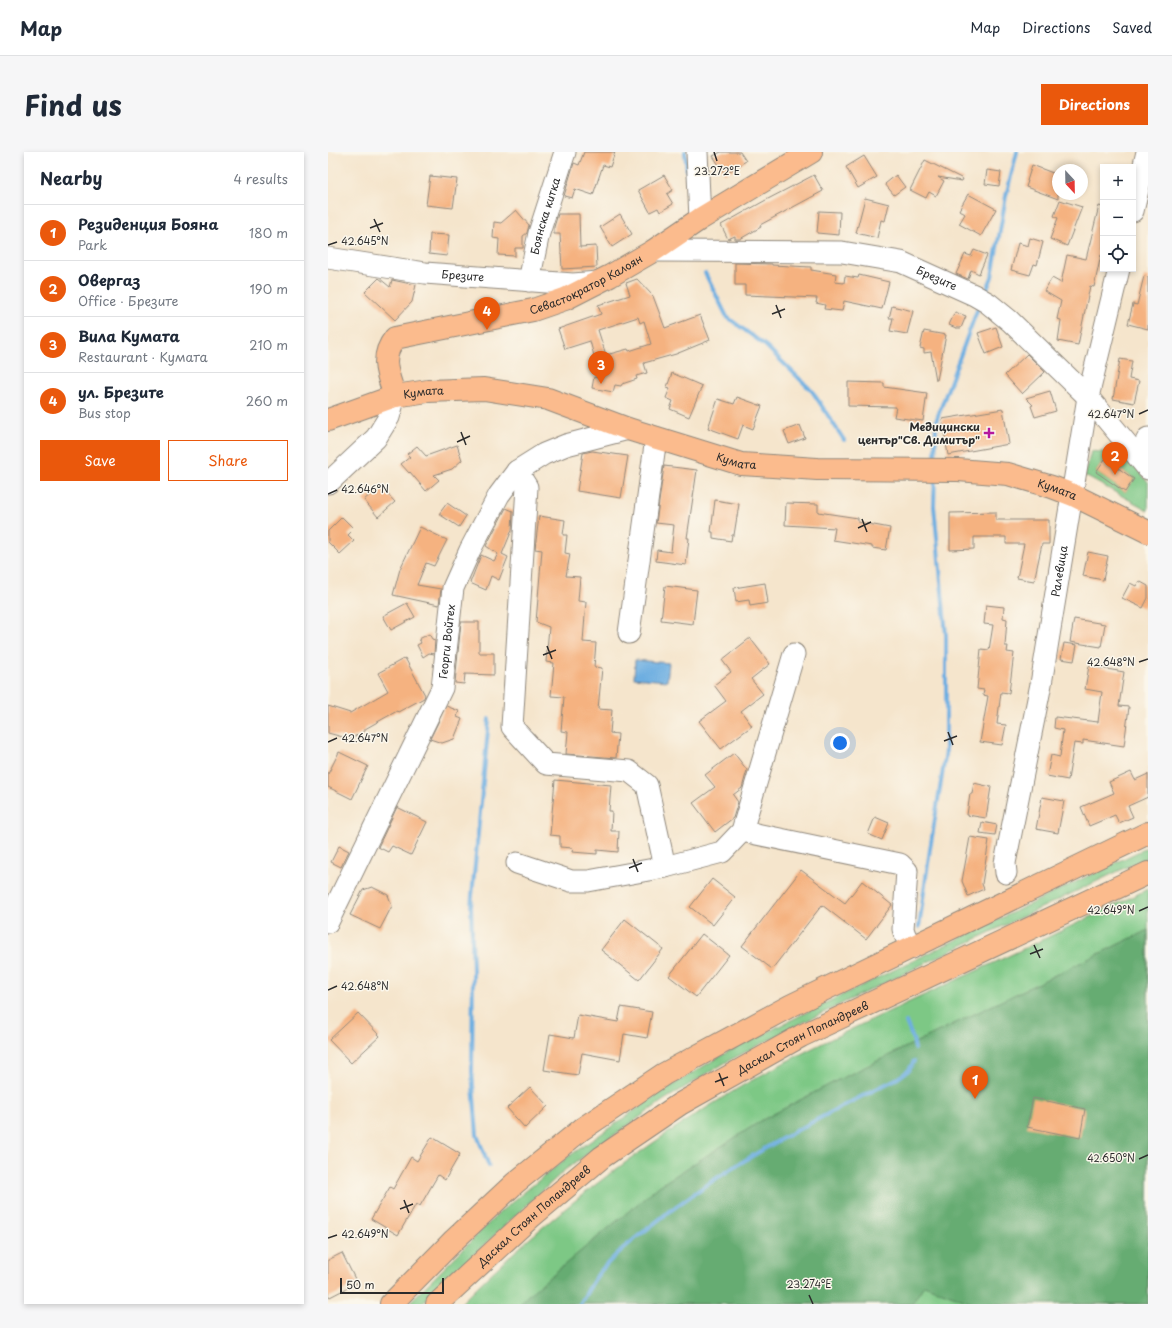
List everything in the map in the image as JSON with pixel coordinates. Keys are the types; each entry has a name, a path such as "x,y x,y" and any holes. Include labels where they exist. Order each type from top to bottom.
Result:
{"main road":[{"name":"Севастократор Калоян","path":"394,396 386,370 388,347 395,338 533,310 565,299 653,251 700,220 811,152"},
{"name":"Кумата","path":"328,420 394,396 428,391 484,389 548,399 628,429 741,464 817,469 922,469 1008,474 1073,495 1148,532"},
{"path":"391,1304 454,1240 515,1183 582,1129 664,1074 790,1006 1148,833"},
{"name":"Даскал Стоян Попандреев","path":"437,1304 532,1216 602,1158 680,1104 801,1036 1148,873"}],"street":[{"name":"Боянска китка","path":"529,281 539,233 565,152"},
{"path":"697,152 700,220"},
{"path":"1136,200 1147,152"},
{"name":"Брезите","path":"653,251 842,252 901,262 981,299 1010,321 1088,397 1143,463"},
{"name":"Брезите","path":"328,258 425,273 573,284 598,282"},
{"name":"Ралевица","path":"1006,873 1005,863 1041,684 1088,397 1118,272"},
{"path":"328,483 376,438 389,417 394,396"},
{"name":"Георги Войтех","path":"328,922 442,688 453,588 470,550 499,494 517,471 544,454 566,445 628,429"},
{"path":"629,633 656,438"},
{"path":"1143,463 1148,438"},
{"path":"517,471 527,487 512,727 546,764 629,771 647,785 664,863"},
{"path":"517,863 571,881 588,881 664,863 722,852 742,831 794,654"},
{"path":"742,831 900,864 907,871 903,929 912,948"}],"green space":[{"path":"1091,451 1124,454 1148,482 1148,510 1085,476","holes":["1105,459 1134,479 1125,492 1096,472"]},
{"path":"1148,847 1148,857 800,1024 728,1061 664,1100 566,1169 422,1304 408,1304 500,1212 565,1159 658,1094 722,1055 807,1012"},
{"path":"1148,889 1148,1304 460,1304 525,1242 594,1186 666,1134 742,1086 845,1032 1024,949"},
{"path":"1148,930 1148,1304 974,1304 924,1285 912,1304 520,1304 528,1295 659,1186 764,1119 838,1080"}],"water":[{"path":"635,660 669,663 667,681 634,678"}],"building":[{"path":"584,152 615,152 610,167 603,165 593,195 575,189 572,198 564,196 574,163 579,165"},
{"path":"721,152 740,152 746,161 725,174 713,156"},
{"path":"864,156 877,177 858,188 846,167"},
{"path":"925,160 963,179 962,181 938,177 944,181 936,196 929,192 926,198 910,190"},
{"path":"1032,165 1052,173 1052,197 1026,187"},
{"path":"987,170 1001,172 999,186 985,184"},
{"path":"664,175 673,190 667,194 673,204 660,212 658,208 650,212 638,190"},
{"path":"814,175 823,191 760,225 761,227 740,239 735,239 735,236 728,239 721,225"},
{"path":"896,175 905,187 894,195 885,184"},
{"path":"430,176 457,179 453,208 426,205"},
{"path":"968,194 996,209 981,236 959,224 965,214 959,210"},
{"path":"865,198 889,204 885,221 881,220 877,238 856,233"},
{"path":"1060,200 1082,207 1067,246 1050,239 1058,218 1054,216"},
{"path":"1100,206 1100,260 1094,287 1090,286 1078,345 1058,341 1061,320 1057,319 1061,301 1044,291 1052,278 1061,283 1067,255 1086,259"},
{"path":"516,210 529,225 527,233 523,236 523,248 515,248 515,256 498,255 499,239 493,238 494,222 501,223"},
{"path":"819,211 840,212 839,235 817,233"},
{"path":"558,214 579,214 580,247 596,246 597,267 562,269 560,234 554,234 554,227"},
{"path":"620,214 632,234 612,247 600,227"},
{"path":"430,234 449,235 447,256 429,254"},
{"path":"1030,238 1043,242 1037,265 1034,264 1030,275 1011,270 1018,243 1028,246"},
{"path":"974,250 987,255 979,274 971,270 968,279 956,274 965,254 971,256"},
{"path":"735,263 811,267 811,270 836,274 835,282 844,283 845,276 858,278 859,275 889,282 882,309 844,301 842,311 824,309 825,305 816,303 817,298 745,295 745,285 735,285"},
{"path":"1144,276 1148,277 1148,329 1128,324 1133,304 1137,305"},
{"path":"379,278 390,287 392,280 416,285 412,302 395,320 365,292"},
{"path":"637,279 653,296 665,328 700,315 710,340 676,354 644,363 647,373 636,376 637,379 622,384 621,386 615,385 613,392 592,388 594,377 600,378 590,341 565,349 558,329 601,314 598,305 630,295 626,283","holes":["638,317 640,323 644,321 651,344 629,351 628,349 606,355 598,330"]},
{"path":"892,306 913,311 907,334 890,331 893,318 889,318"},
{"path":"955,312 966,316 961,328 956,328 949,325"},
{"path":"996,327 1003,347 986,354 978,333"},
{"path":"924,331 946,335 937,380 931,352 924,353 924,349 920,348"},
{"path":"1027,354 1045,372 1022,394 1005,375"},
{"path":"1120,359 1132,361 1129,379 1139,381 1134,403 1113,399"},
{"path":"672,373 702,386 689,417 670,409 673,401 666,398 670,388 667,387"},
{"path":"848,382 884,383 884,387 927,393 923,421 894,417 896,407 848,406"},
{"path":"1050,391 1056,411 1035,417 1031,406 1033,405 1026,398"},
{"path":"737,397 762,406 753,429 743,425 738,439 708,428 718,399 734,404"},
{"path":"1003,409 1009,444 948,455 942,419"},
{"path":"800,425 805,438 789,444 784,431"},
{"path":"457,445 462,460 452,469 434,475 439,480 426,491 401,464 410,457 407,454 417,446 426,456"},
{"path":"592,451 628,456 621,498 577,491 583,453"},
{"path":"1105,459 1134,479 1125,492 1096,472"},
{"path":"664,466 697,470 687,538 689,538 686,565 656,561 657,550 671,552 674,525 656,523"},
{"path":"380,486 395,502 378,517 364,500"},
{"path":"715,500 739,504 734,535 732,535 731,541 713,538 713,532 711,532"},
{"path":"447,503 466,516 459,527 439,514"},
{"path":"786,503 818,504 818,512 858,518 858,522 890,528 886,550 872,548 872,546 833,540 835,528 785,525"},
{"path":"506,508 513,511 512,530 502,554 508,557 499,580 491,576 486,590 470,583 481,555 494,561 498,554 486,546"},
{"path":"996,512 996,520 1049,520 1049,544 1042,544 1034,581 1017,578 1024,544 1006,544 1006,537 974,537 974,549 950,550 950,513"},
{"path":"539,516 565,520 563,535 567,535 565,553 570,554 566,576 580,577 578,601 586,602 583,642 596,643 594,667 602,668 598,709 612,710 610,733 618,734 616,758 566,754 568,732 561,731 564,697 551,696 554,663 546,662 549,627 536,622 542,550 535,549"},
{"path":"342,517 354,529 348,535 354,541 340,554 328,542 328,531"},
{"path":"420,527 447,540 434,566 426,563 417,585 441,589 439,605 393,595 400,569"},
{"path":"1088,552 1108,556 1103,580 1083,576"},
{"path":"1139,581 1148,586 1148,598 1143,608 1122,598 1130,583 1136,586"},
{"path":"765,583 768,603 750,606 749,600 736,602 734,588"},
{"path":"665,586 697,590 693,624 661,620"},
{"path":"407,603 415,617 391,630 383,616"},
{"path":"986,605 1004,607 1003,618 1007,619 1005,646 1008,646 1007,652 1014,653 1009,693 1001,692 997,724 1006,725 1002,745 980,742 988,696 983,695 984,690 977,689 981,649 989,650 993,625 984,624"},
{"path":"1074,619 1105,624 1101,647 1070,642"},
{"path":"461,622 479,622 479,653 494,653 494,675 465,674 464,684 455,683"},
{"path":"429,634 432,639 435,640 434,654 429,653 423,657 417,645 421,643 419,639"},
{"path":"750,638 770,664 751,679 763,694 741,711 752,726 721,749 699,721 726,701 714,685 731,672 722,660"},
{"path":"1064,643 1077,645 1074,661 1061,659"},
{"path":"405,658 425,695 424,698 398,712 397,711 350,739 328,733 328,706 350,713 388,691 378,673"},
{"path":"1089,666 1124,672 1119,706 1129,707 1124,746 1083,740 1083,744 1074,743 1068,780 1047,776 1051,755 1060,757 1063,730 1054,728 1055,717 1098,722 1102,692 1085,689"},
{"path":"446,706 459,711 457,717 462,719 454,739 442,743 430,739"},
{"path":"339,752 368,766 352,799 328,787 328,774"},
{"path":"734,753 747,770 742,788 733,795 738,802 733,818 715,832 693,803 715,787 705,775"},
{"path":"1131,772 1135,780 1148,774 1148,797 1128,806 1133,817 1119,823 1115,815 1089,826 1081,807 1114,793 1109,782"},
{"path":"555,780 611,785 609,811 612,811 611,831 619,831 618,852 597,850 597,854 572,852 573,848 560,847 560,836 550,835"},
{"path":"974,783 991,787 986,818 967,815 970,794 972,794"},
{"path":"1042,797 1064,801 1058,833 1036,829"},
{"path":"397,807 427,822 411,855 392,846 388,852 378,847"},
{"path":"875,817 889,823 882,840 868,834"},
{"path":"982,822 997,825 995,835 980,833"},
{"path":"970,837 989,840 982,884 984,889 968,896 962,881"},
{"path":"339,846 349,851 341,867 331,862"},
{"path":"801,870 845,903 862,881 892,905 866,939 822,905 772,969 742,946"},
{"path":"712,879 735,897 713,925 690,907"},
{"path":"372,887 388,895 392,906 380,929 350,915 363,890"},
{"path":"625,919 663,949 639,980 601,950"},
{"path":"702,934 729,955 696,997 669,976"},
{"path":"621,1007 652,1012 647,1038 624,1034 620,1060 582,1053 578,1075 544,1070 550,1034 574,1038 578,1015 618,1022"},
{"path":"358,1013 380,1036 351,1063 329,1040"},
{"path":"530,1087 548,1106 525,1128 507,1108"},
{"path":"1033,1098 1085,1109 1080,1138 1027,1127"},
{"path":"432,1137 460,1154 445,1180 438,1175 420,1206 416,1204 398,1235 371,1219 390,1187 393,1189 411,1157 417,1161"},
{"path":"342,1253 357,1283 328,1298 328,1260"}],"waterway":[{"path":"685,152 688,181"},
{"path":"985,294 992,277 1006,196 1017,152"},
{"path":"705,273 727,317 766,346 812,391 844,440"},
{"path":"935,463 936,421 979,305"},
{"path":"919,927 946,751 946,635 934,506 935,475"},
{"path":"489,719 471,906 473,972 472,1072 477,1135 489,1166"},
{"path":"906,1022 913,1039 915,1049"},
{"path":"580,1304 591,1284 605,1266 637,1237 680,1204 709,1183 770,1145 898,1078 909,1070 914,1061"}],"place":[{"name":"ул. Брезите","path":"487,330"},
{"name":"Вила Кумата","path":"601,384"},
{"name":"Медицински център\"Св. Димитър\"","path":"989,433"},
{"name":"Овергаз","path":"1115,475"},
{"name":"Резиденция Бояна","path":"975,1099"}]}
